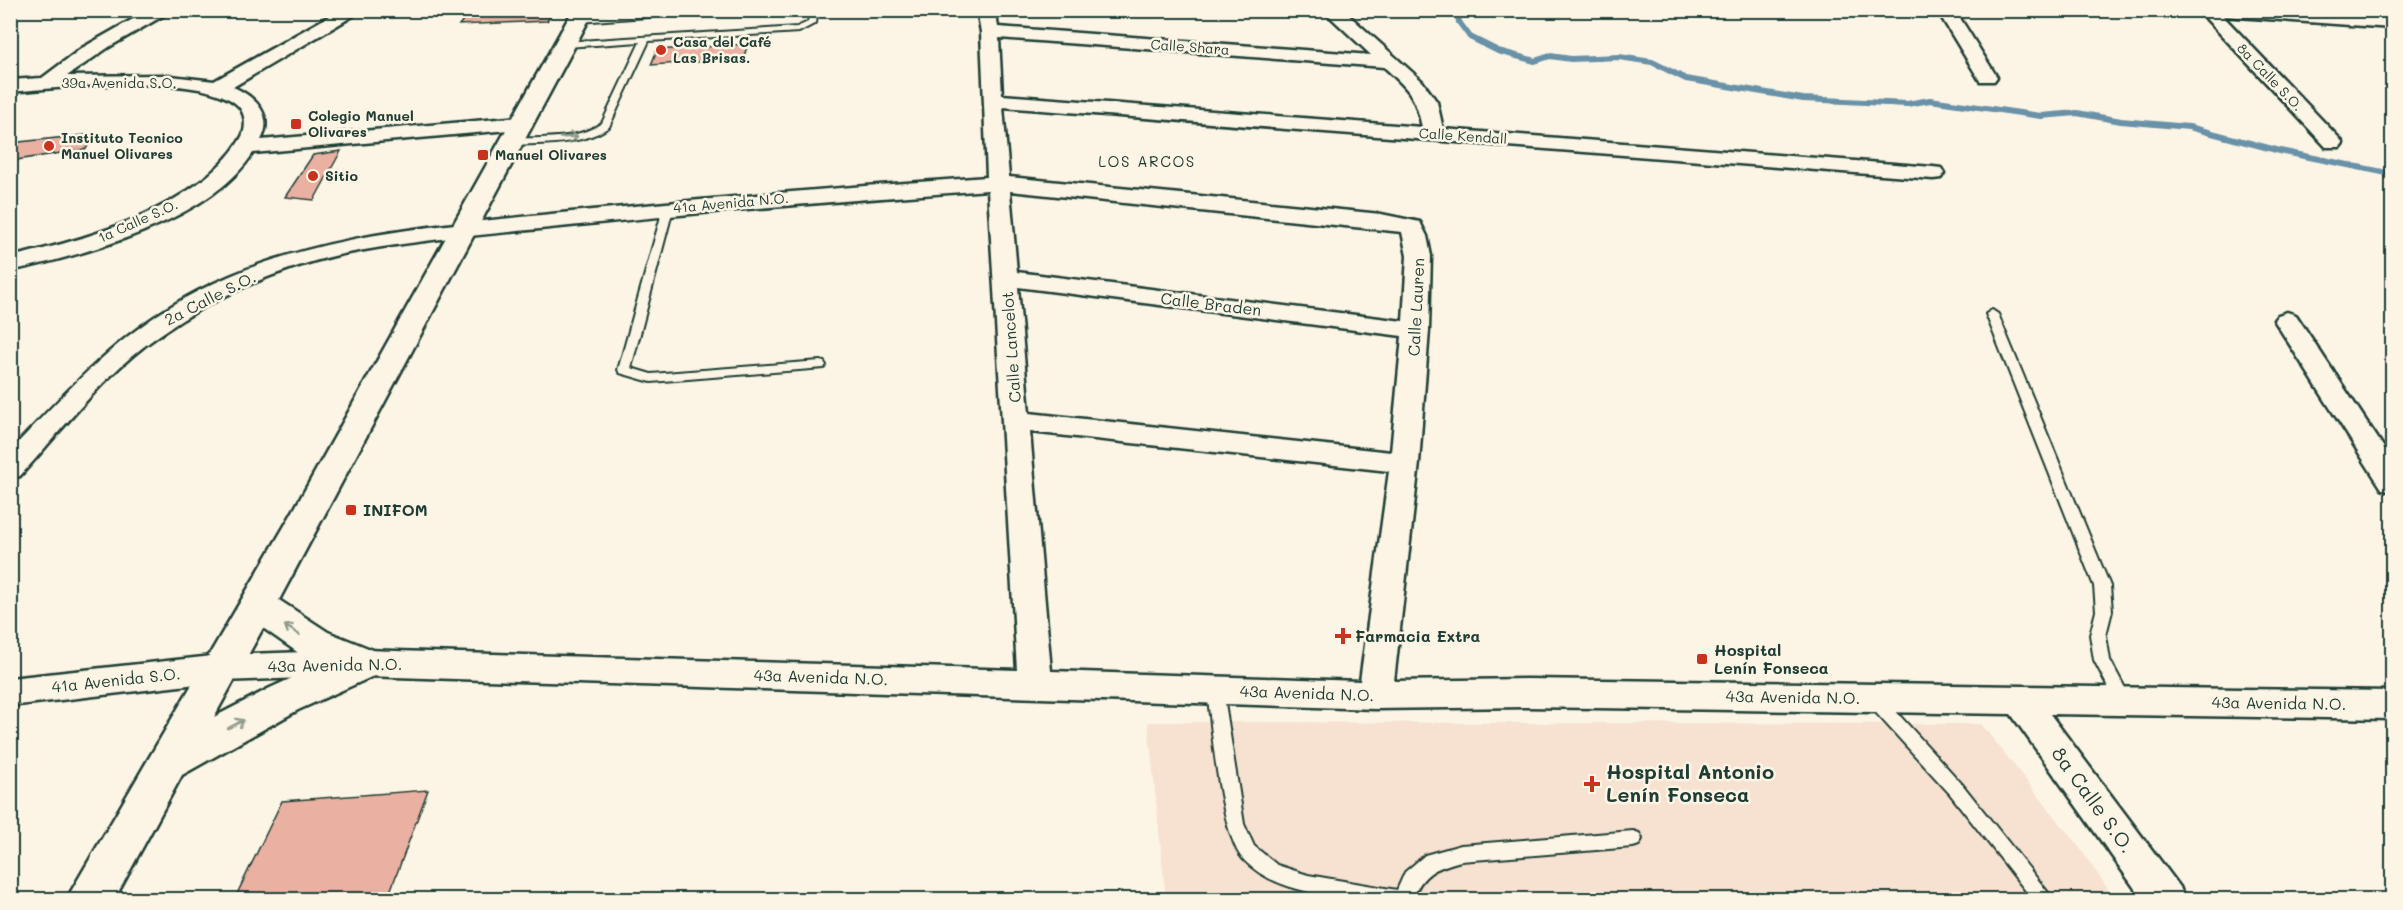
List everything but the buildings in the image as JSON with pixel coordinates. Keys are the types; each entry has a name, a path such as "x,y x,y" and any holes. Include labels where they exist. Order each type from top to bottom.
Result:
{"main road":[{"path":"89,900 258,605 576,24"},
{"path":"258,605 291,630 314,643 364,663"},
{"path":"167,763 274,704 364,663"}],"street":[{"path":"47,84 73,60 164,10"},
{"path":"218,87 354,10"},
{"path":"1332,10 1415,85 1427,102 1434,133"},
{"path":"1946,10 1987,76"},
{"path":"2207,10 2392,22"},
{"name":"8a Calle S.O.","path":"2207,10 2333,143"},
{"name":"Calle Shara","path":"988,21 1390,62"},
{"name":"Calle Lancelot","path":"988,21 1035,684"},
{"name":"39a Avenida S.O.","path":"10,86 162,81 218,87 241,97 254,111 256,128 249,147"},
{"name":"Calle Kendall","path":"992,100 1933,173"},
{"path":"249,147 516,132"},
{"name":"1a Calle S.O.","path":"10,264 38,259 112,235 176,206 222,176 249,147"},
{"name":"41a Avenida N.O.","path":"464,230 668,209 998,183"},
{"name":"Calle Lauren","path":"998,183 1381,221 1412,227 1419,241 1416,330 1404,463 1375,695"},
{"name":"2a Calle S.O.","path":"10,469 107,365 151,329 207,297 269,269 334,249 464,230"},
{"name":"Calle Braden","path":"1006,278 1416,330"},
{"path":"2287,320 2392,482"},
{"path":"1016,421 1404,463"},
{"name":"43a Avenida N.O.","path":"222,668 364,663 1375,695 1526,693 2392,705"},
{"name":"41a Avenida S.O.","path":"10,692 222,668"},
{"name":"8a Calle S.O.","path":"2020,700 2166,900"}],"lane":[{"path":"576,24 660,13 661,10"},
{"path":"576,24 646,39 800,29 812,23 814,10"},
{"path":"516,132 583,136 598,132 606,125 646,39"},
{"path":"668,209 624,370 651,378 820,366"},
{"path":"1992,314 2102,586 2104,611 2098,635 2102,660 2124,701"},
{"path":"1215,690 1235,824 1248,852 1271,871 1308,882 1402,899 1412,878 1431,861 1461,853 1633,839"},
{"path":"1873,698 1956,789 2045,900"}],"shaded area":[{"name":"Hospital Antonio Lenín Fonseca","path":"1148,722 1981,724 2077,844 2115,899 1166,899"}],"waterway":[{"path":"1457,10 1459,22 1470,37 1498,51 1535,61 1550,56 1571,59 1619,57 1652,62 1686,79 1803,99 1907,104 1930,100 2041,116 2077,113 2121,121 2189,127 2280,151 2392,174"}],"place":[{"name":"Casa del Café Las Brisas.","path":"661,50"},
{"name":"Colegio Manuel Olivares","path":"296,124"},
{"name":"Instituto Tecnico Manuel Olivares","path":"49,146"},
{"name":"Manuel Olivares","path":"483,155"},
{"name":"Sitio","path":"313,176"},
{"name":"INIFOM","path":"351,510"},
{"name":"Farmacia Extra","path":"1343,636"},
{"name":"Hospital Lenín Fonseca","path":"1702,659"},
{"name":"Hospital Antonio Lenín Fonseca","path":"1592,784"}],"district":[{"name":"LOS ARCOS","path":"1147,162"}]}
